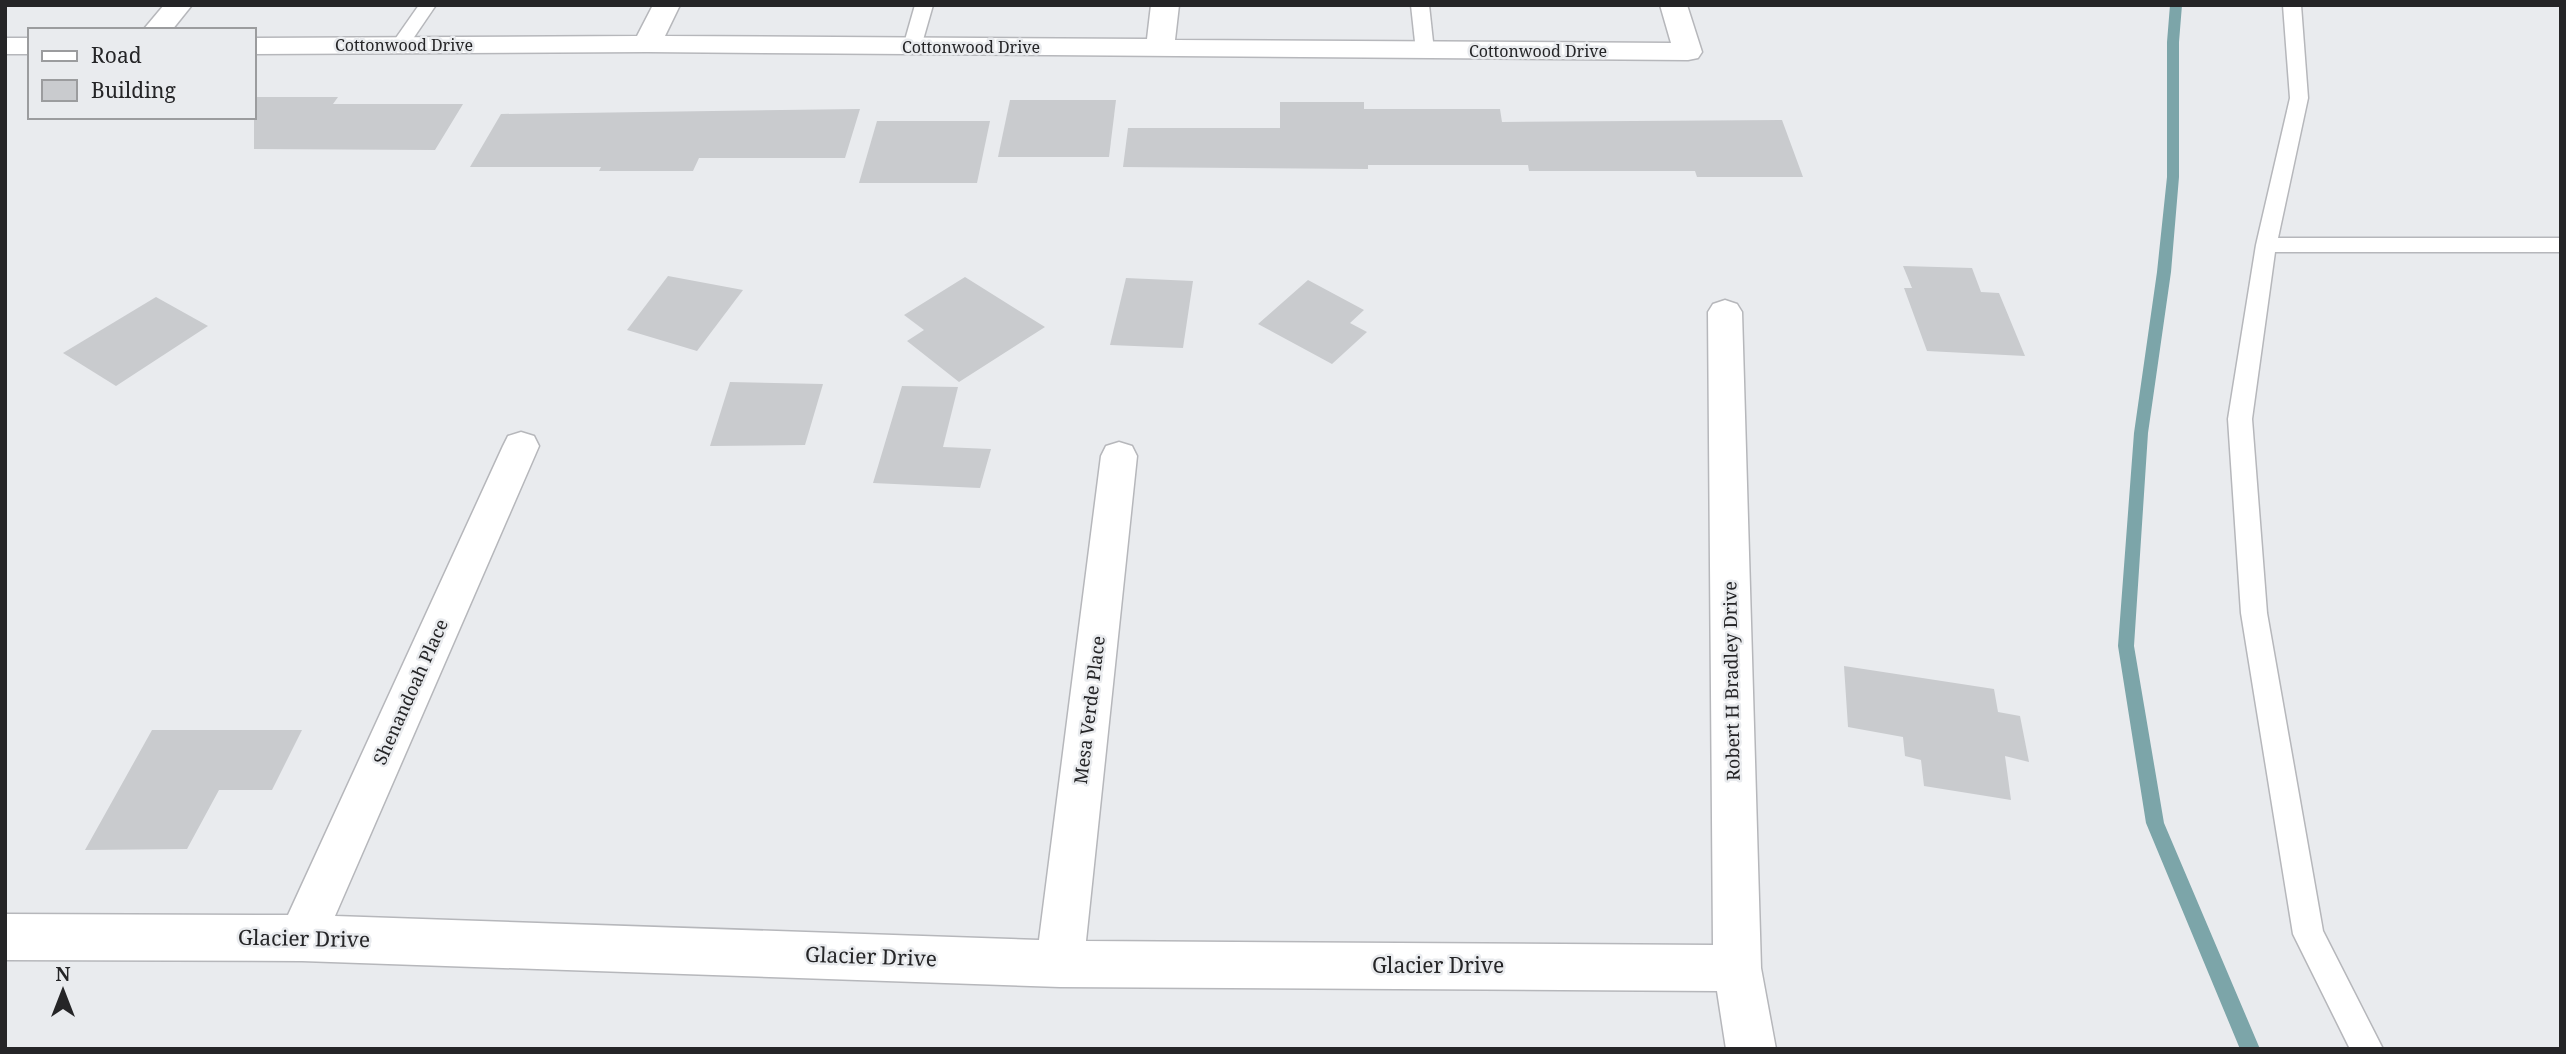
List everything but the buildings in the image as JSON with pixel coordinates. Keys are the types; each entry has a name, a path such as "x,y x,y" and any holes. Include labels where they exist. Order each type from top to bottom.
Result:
{"street":[{"path":"159,28 179,5"},
{"path":"647,44 667,5"},
{"path":"1160,49 1165,5"},
{"name":"Cottonwood Drive","path":"256,46 647,44 1688,52 1673,5"},
{"path":"5,46 28,46"},
{"name":"Robert H Bradley Drive","path":"1725,312 1737,968 1751,1049"},
{"name":"Shenandoah Place","path":"302,938 521,446"},
{"name":"Mesa Verde Place","path":"1060,964 1119,456"},
{"name":"Glacier Drive","path":"5,937 302,938 1060,964 1737,968"}],"lane":[{"path":"400,45 428,5"},
{"path":"912,47 925,5"},
{"path":"1420,5 1425,51"},
{"path":"2292,5 2299,97 2266,245 2240,419 2254,613 2308,934 2367,1049"},
{"path":"2266,245 2561,245"}],"waterway":[{"path":"2176,5 2173,42 2173,177 2164,272 2141,433 2126,646 2155,823 2250,1049"}]}
